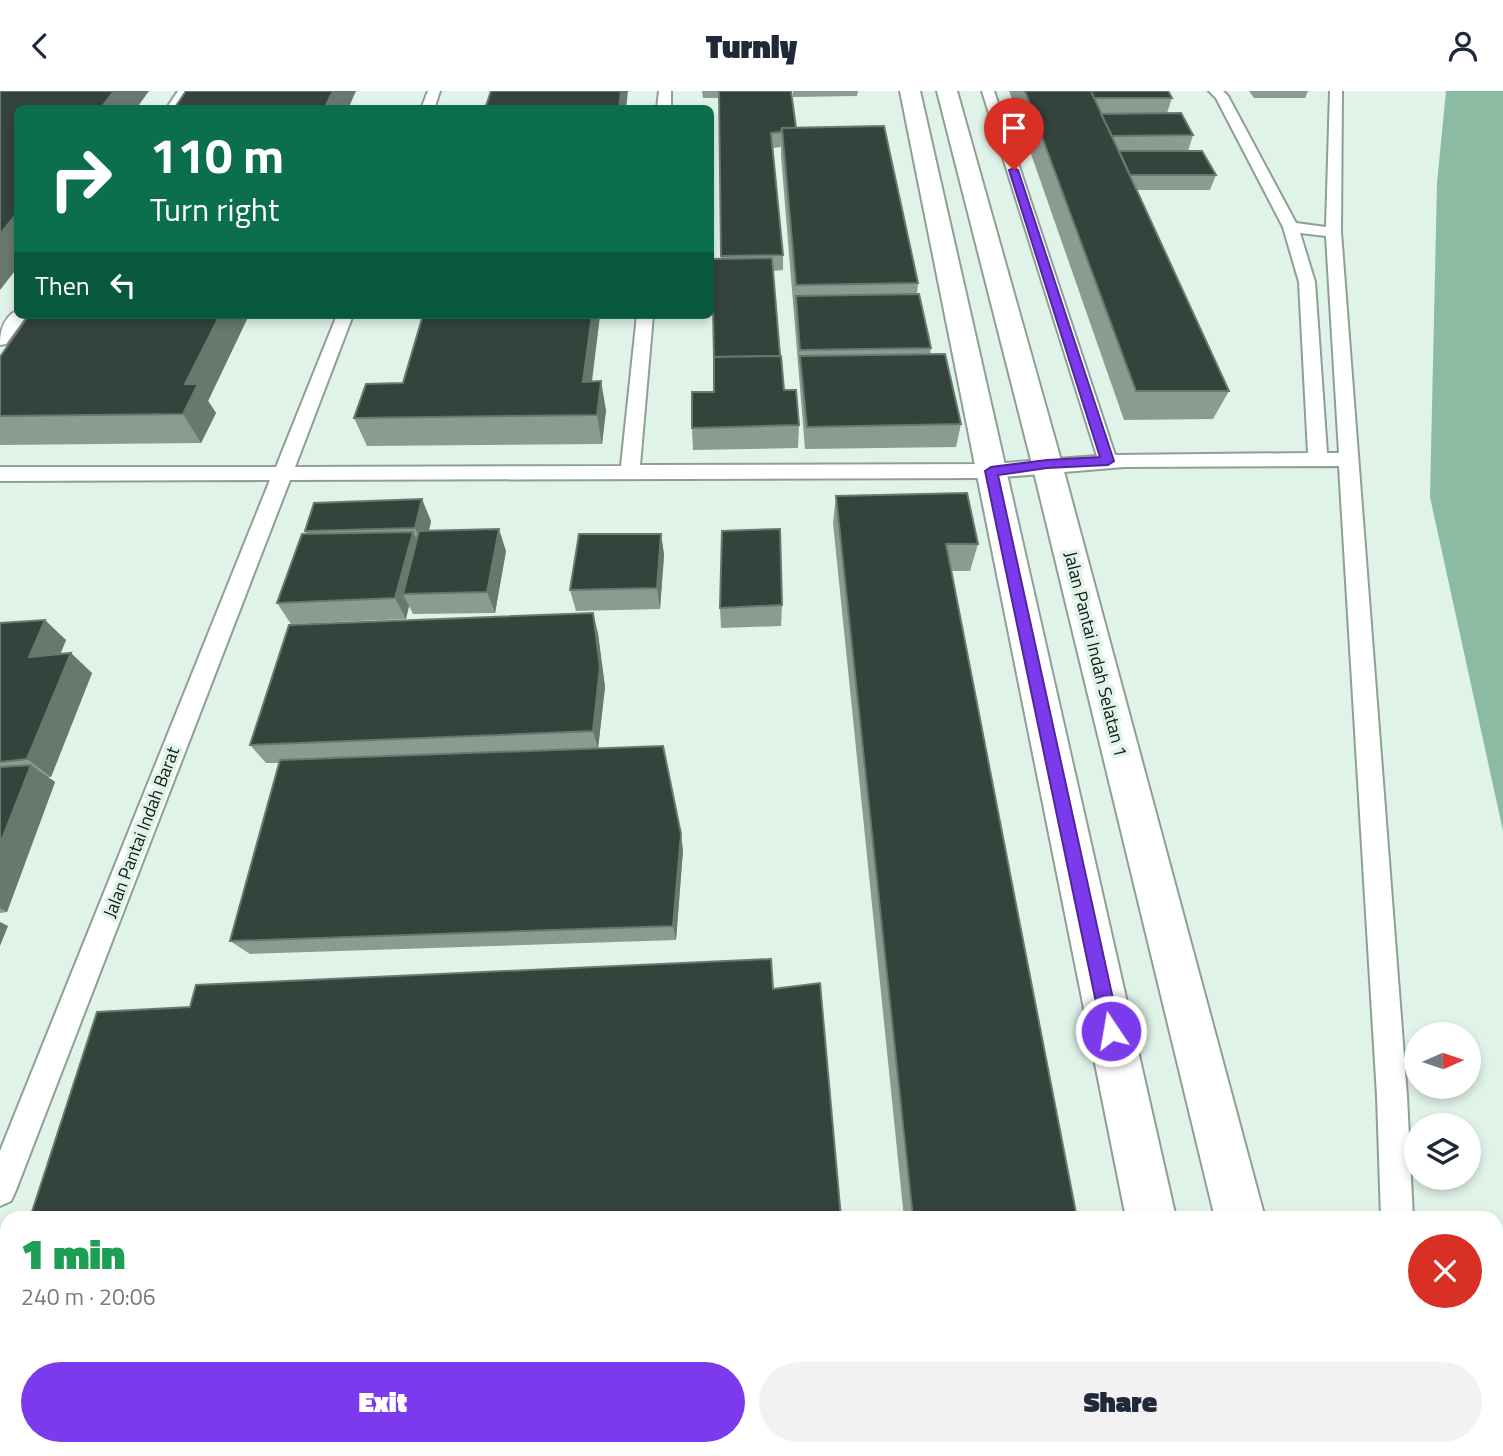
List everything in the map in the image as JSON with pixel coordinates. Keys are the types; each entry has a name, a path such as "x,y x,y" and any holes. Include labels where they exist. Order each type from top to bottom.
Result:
{"street":[{"path":"910,91 1150,1211"},
{"name":"Jalan Pantai Indah Selatan 1","path":"947,91 1047,464 1238,1211"}],"lane":[{"path":"988,91 1108,461"},
{"path":"1336,91 1333,233 1392,1096 1397,1211"},
{"path":"1219,93 1291,227 1307,282 1318,460"},
{"path":"1291,227 1333,233"},
{"path":"0,340 16,319"},
{"name":"Jalan Pantai Indah Barat","path":"0,1190 343,319"},
{"path":"630,473 645,319"},
{"path":"0,474 991,471 1047,464 1108,461 1347,460"}],"shaded area":[{"path":"1446,91 1503,91 1503,831 1430,497 1437,183"}],"building":[{"path":"0,91 114,91 103,105 14,105 14,217 0,234"},
{"path":"186,91 333,91 326,105 177,105"},
{"path":"491,91 621,91 619,105 486,105"},
{"path":"719,91 791,91 796,128 782,128 781,132 771,133 783,255 721,256"},
{"path":"1025,91 1091,91 1229,391 1136,391"},
{"path":"1091,91 1168,91 1172,98 1094,98"},
{"path":"1181,113 1193,135 1112,136 1101,114"},
{"path":"884,126 918,283 796,285 782,128"},
{"path":"1119,151 1202,151 1216,175 1130,175"},
{"path":"772,258 780,356 714,357 714,259"},
{"path":"919,294 931,348 800,350 796,296"},
{"path":"26,319 218,319 185,384 198,384 183,414 0,416 0,357"},
{"path":"422,319 591,319 583,382 601,381 597,415 354,418 366,384 403,383"},
{"path":"945,354 961,424 807,427 800,356"},
{"path":"781,356 784,390 796,390 799,425 692,428 692,392 714,392 714,357"},
{"path":"967,493 978,544 946,544 1076,1211 912,1211 836,496"},
{"path":"422,499 415,528 305,531 314,503"},
{"path":"499,529 487,592 403,594 419,531"},
{"path":"780,529 782,605 720,608 722,531"},
{"path":"413,532 395,598 277,603 302,534"},
{"path":"579,534 661,534 657,588 570,590"},
{"path":"593,613 600,667 593,731 250,745 289,625"},
{"path":"45,620 29,657 71,653 27,759 0,762 0,623"},
{"path":"663,746 681,834 673,926 230,941 280,760"},
{"path":"31,765 0,844 0,767"},
{"path":"771,959 773,989 820,983 840,1211 32,1211 97,1012 190,1007 196,985"}],"route":[{"path":"1014,170 1108,461 1047,464 991,471 1111,1031"}]}
